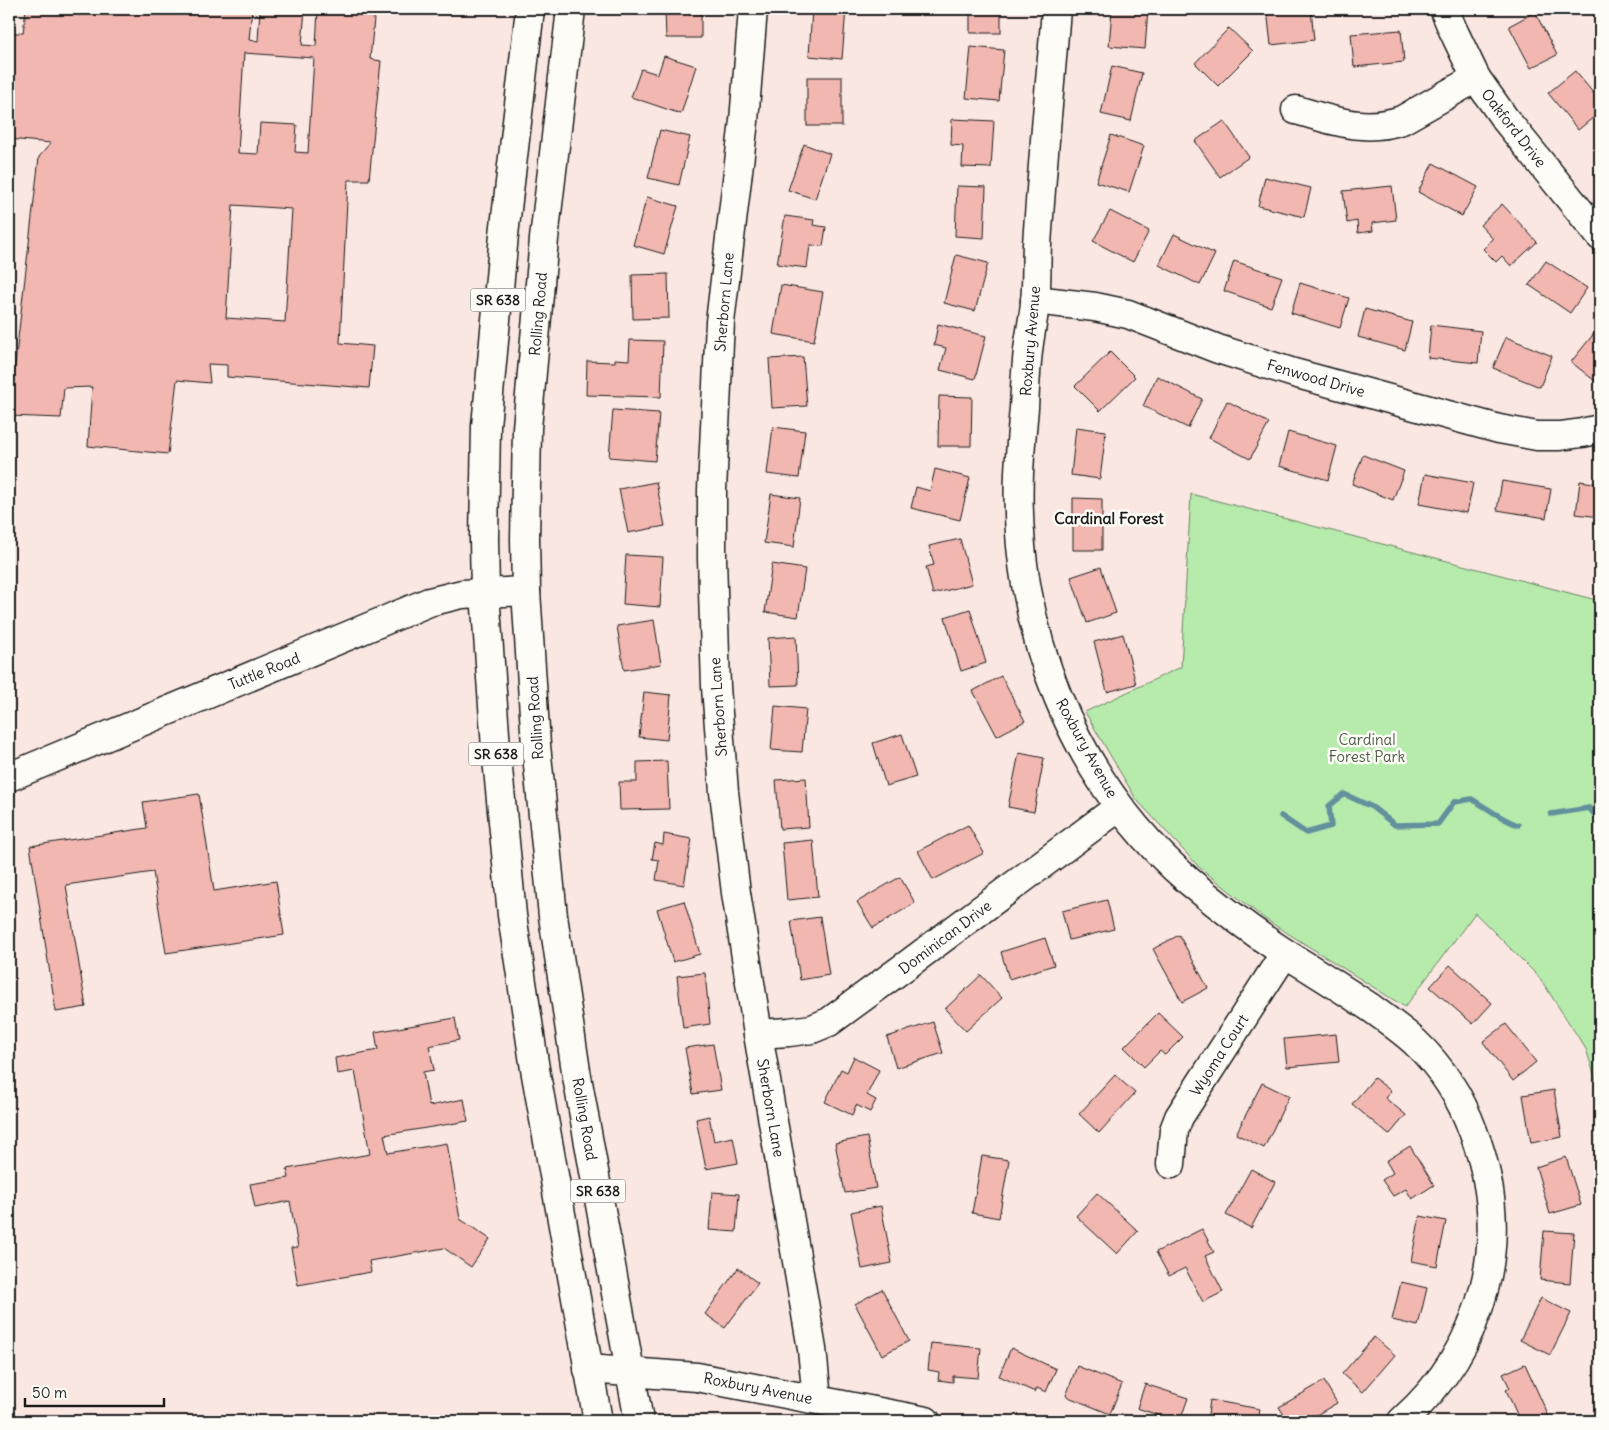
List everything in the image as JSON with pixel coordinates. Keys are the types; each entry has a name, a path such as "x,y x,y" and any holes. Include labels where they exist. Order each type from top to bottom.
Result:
{"street":[{"name":"SR 638","path":"530,9 504,234 486,426 485,593 496,748 512,915 534,1069 598,1421"},
{"name":"Rolling Road","path":"571,9 544,239 527,428 526,591 536,745 553,916 576,1071 639,1421"},
{"name":"Sherborn Lane","path":"753,9 744,121 720,322 712,490 716,687 724,792 736,893 812,1349 817,1400"},
{"name":"Roxbury Avenue","path":"1056,9 1037,245 1035,300 1028,346 1019,475 1019,526 1025,580 1038,638 1058,696 1086,752 1119,807 1161,854 1189,881 1245,926 1324,976 1398,1027 1418,1044 1438,1066 1456,1093 1469,1119 1482,1153 1489,1184 1493,1219 1491,1252 1485,1287 1476,1318 1462,1347 1420,1416"},
{"name":"Oakford Drive","path":"1444,9 1476,78 1505,119 1600,236"},
{"path":"1296,110 1353,126 1374,127 1391,124 1402,120 1476,78"},
{"name":"Fenwood Drive","path":"1035,300 1095,307 1128,314 1218,349 1294,373 1499,429 1537,436 1560,436 1582,434 1600,429"},
{"name":"Tuttle Road","path":"9,777 429,602 462,594 526,591"},
{"name":"Dominican Drive","path":"758,1034 812,1029 829,1022 1119,807"},
{"name":"Wyoma Court","path":"1171,1164 1174,1130 1179,1117 1285,953"},
{"name":"Roxbury Avenue","path":"588,1369 697,1376 926,1421"}],"green space":[{"name":"Cardinal Forest Park","path":"1191,494 1600,601 1600,1093 1586,1049 1539,977 1475,913 1405,1007 1265,919 1199,867 1136,799 1085,712 1181,667"}],"building":[{"path":"26,9 252,9 249,40 258,41 260,9 305,9 302,45 316,46 318,9 375,9 370,59 381,61 369,180 348,180 340,343 373,346 369,388 227,377 227,365 208,364 210,383 177,380 168,454 88,446 92,387 64,388 61,418 9,416 39,157 51,143 9,139 9,33 23,33","holes":["244,53 314,58 308,153 295,152 297,125 260,123 258,154 238,153","233,205 292,209 285,322 226,318"]},
{"path":"665,9 701,9 701,38 666,38"},
{"path":"812,9 846,9 842,59 809,56"},
{"path":"970,9 1001,9 1001,33 970,33"},
{"path":"1112,9 1148,9 1145,49 1109,46"},
{"path":"1311,9 1314,40 1271,45 1267,10"},
{"path":"1535,12 1557,55 1531,68 1509,26"},
{"path":"1229,28 1253,51 1218,86 1195,63"},
{"path":"1401,30 1404,62 1354,67 1351,34"},
{"path":"971,47 1004,50 999,101 966,98"},
{"path":"664,56 696,66 681,114 631,97 641,69 658,74"},
{"path":"1112,66 1142,73 1131,121 1101,114"},
{"path":"1575,71 1600,101 1600,112 1578,130 1548,93"},
{"path":"807,77 842,77 842,126 807,126"},
{"path":"952,119 994,121 991,168 962,167 963,146 951,145"},
{"path":"1224,121 1249,157 1220,177 1195,141"},
{"path":"660,130 690,137 679,185 648,178"},
{"path":"1111,135 1144,146 1129,192 1096,182"},
{"path":"804,144 830,154 815,199 788,190"},
{"path":"1433,163 1478,187 1462,216 1418,192"},
{"path":"1265,177 1311,188 1304,217 1258,206"},
{"path":"957,186 986,187 984,238 955,236"},
{"path":"1392,186 1396,220 1372,223 1373,231 1358,233 1357,221 1347,223 1343,191"},
{"path":"647,197 678,206 664,254 633,245"},
{"path":"1502,204 1537,242 1511,266 1502,256 1496,262 1483,249 1493,239 1480,225"},
{"path":"1110,211 1149,231 1133,262 1093,241"},
{"path":"785,216 814,220 813,225 826,227 823,246 810,245 807,268 777,264"},
{"path":"1174,234 1215,254 1200,285 1159,265"},
{"path":"956,255 988,263 975,311 944,303"},
{"path":"1234,261 1282,277 1271,307 1224,291"},
{"path":"1546,261 1587,288 1570,313 1529,285"},
{"path":"668,274 669,318 633,319 632,275"},
{"path":"1300,283 1349,298 1340,328 1291,313"},
{"path":"781,285 823,292 814,341 773,334"},
{"path":"1365,309 1412,322 1405,350 1358,337"},
{"path":"938,324 986,336 975,379 940,370 946,348 934,345"},
{"path":"1431,325 1481,331 1478,363 1428,358"},
{"path":"1600,326 1600,375 1595,381 1571,362"},
{"path":"1506,337 1552,356 1540,387 1493,368"},
{"path":"630,340 663,341 661,397 586,395 587,361 615,362 615,359 629,360"},
{"path":"1110,352 1135,377 1100,411 1075,386"},
{"path":"803,357 807,406 772,408 769,359"},
{"path":"1157,376 1202,399 1188,428 1143,406"},
{"path":"939,396 972,397 971,446 938,446"},
{"path":"1227,401 1269,423 1250,459 1209,438"},
{"path":"613,410 659,413 655,461 609,457"},
{"path":"773,427 805,431 799,478 767,474"},
{"path":"1076,427 1106,431 1100,479 1071,475"},
{"path":"1288,432 1337,446 1328,480 1279,466"},
{"path":"1363,455 1404,471 1393,500 1352,484"},
{"path":"935,469 970,478 960,520 911,508 916,487 930,491"},
{"path":"1425,474 1473,483 1467,513 1419,504"},
{"path":"1502,481 1551,489 1546,518 1497,510"},
{"path":"1580,481 1600,484 1600,517 1576,514"},
{"path":"656,482 665,526 628,533 619,489"},
{"path":"771,494 800,498 794,547 764,543"},
{"path":"1073,498 1102,499 1102,550 1073,550"},
{"path":"960,539 972,584 933,594 926,567 934,565 929,546"},
{"path":"626,555 663,557 660,607 623,604"},
{"path":"772,564 805,569 798,617 765,612"},
{"path":"1101,567 1116,613 1087,623 1071,577"},
{"path":"970,609 986,663 961,671 945,617"},
{"path":"654,620 661,664 624,670 617,626"},
{"path":"1123,634 1136,684 1107,692 1094,642"},
{"path":"796,636 798,685 770,686 768,638"},
{"path":"1001,676 1025,721 997,736 973,691"},
{"path":"644,692 671,695 667,740 639,737"},
{"path":"775,706 806,709 802,752 771,750"},
{"path":"902,734 916,777 886,786 873,743"},
{"path":"1019,753 1044,758 1034,812 1008,807"},
{"path":"667,761 669,809 620,810 619,782 637,782 637,762"},
{"path":"806,778 809,827 780,829 776,780"},
{"path":"199,794 214,891 276,881 284,935 166,953 153,872 66,885 86,1007 56,1012 30,846 147,828 143,802"},
{"path":"968,825 984,853 933,880 918,851"},
{"path":"664,834 692,839 684,885 656,880 659,860 652,859 655,843 663,845"},
{"path":"813,840 818,897 787,900 782,843"},
{"path":"900,877 915,903 873,928 857,902"},
{"path":"1107,900 1114,929 1069,940 1062,911"},
{"path":"684,901 700,954 673,962 657,909"},
{"path":"820,917 829,975 800,980 791,921"},
{"path":"1179,935 1208,988 1182,1002 1153,949"},
{"path":"1045,938 1054,965 1009,979 1001,952"},
{"path":"1450,965 1492,1003 1473,1024 1430,987"},
{"path":"705,973 710,1024 683,1028 677,976"},
{"path":"981,975 1002,998 966,1031 945,1009"},
{"path":"1158,1013 1183,1037 1165,1055 1160,1051 1144,1067 1124,1047"},
{"path":"455,1018 459,1040 429,1046 434,1070 423,1072 429,1106 464,1099 468,1121 384,1135 388,1153 447,1143 460,1219 490,1239 471,1267 444,1248 369,1261 371,1272 298,1285 291,1248 298,1247 290,1201 255,1208 250,1184 289,1178 287,1169 370,1154 355,1071 337,1074 335,1058 378,1050 375,1032"},
{"path":"933,1022 943,1053 896,1068 887,1037"},
{"path":"1506,1024 1536,1062 1513,1081 1483,1042"},
{"path":"1336,1034 1339,1062 1287,1067 1284,1039"},
{"path":"713,1044 721,1090 693,1094 685,1048"},
{"path":"854,1057 879,1070 867,1095 876,1100 870,1112 856,1105 852,1115 825,1102 841,1069 847,1072"},
{"path":"1115,1075 1135,1093 1099,1133 1079,1114"},
{"path":"1374,1078 1391,1091 1385,1098 1406,1115 1389,1135 1352,1104"},
{"path":"1262,1083 1289,1096 1264,1148 1236,1134"},
{"path":"1554,1090 1562,1137 1531,1143 1523,1095"},
{"path":"709,1116 714,1141 733,1137 738,1163 706,1169 696,1119"},
{"path":"867,1137 876,1188 845,1193 835,1143"},
{"path":"1410,1146 1434,1185 1412,1199 1406,1189 1393,1196 1382,1180 1393,1173 1386,1161"},
{"path":"982,1156 1009,1160 999,1218 972,1213"},
{"path":"1566,1157 1581,1205 1550,1214 1536,1167"},
{"path":"1251,1169 1275,1182 1251,1228 1226,1215"},
{"path":"712,1192 739,1194 736,1232 709,1230"},
{"path":"1097,1193 1138,1231 1117,1254 1076,1216"},
{"path":"881,1206 892,1263 862,1269 851,1212"},
{"path":"1420,1216 1446,1221 1437,1266 1411,1261"},
{"path":"1202,1229 1214,1252 1205,1256 1223,1292 1203,1302 1185,1268 1169,1276 1156,1252"},
{"path":"1544,1231 1574,1233 1570,1283 1540,1280"},
{"path":"738,1268 758,1283 725,1328 705,1314"},
{"path":"1401,1282 1427,1288 1418,1326 1392,1320"},
{"path":"882,1289 909,1341 882,1355 855,1304"},
{"path":"1541,1298 1571,1313 1550,1355 1520,1340"},
{"path":"1374,1337 1395,1355 1363,1392 1342,1374"},
{"path":"931,1343 981,1348 978,1378 953,1376 953,1382 938,1380 939,1372 928,1370"},
{"path":"1011,1348 1056,1369 1046,1392 1037,1388 1035,1392 999,1376"},
{"path":"1525,1364 1549,1417 1539,1421 1520,1421 1506,1390 1510,1388 1503,1374"},
{"path":"1077,1366 1122,1384 1110,1414 1066,1396"},
{"path":"1324,1381 1337,1403 1306,1421 1288,1421 1279,1407"},
{"path":"1145,1384 1188,1398 1180,1421 1137,1408"},
{"path":"1210,1400 1260,1409 1258,1421 1207,1421"}],"waterway":[{"path":"1281,816 1306,833 1331,826 1329,806 1344,794 1372,807 1395,825 1438,824 1454,802 1472,799 1500,817 1518,825"},
{"path":"1551,814 1589,808 1600,821"}],"district":[{"name":"Cardinal Forest","path":"1109,518"}]}
